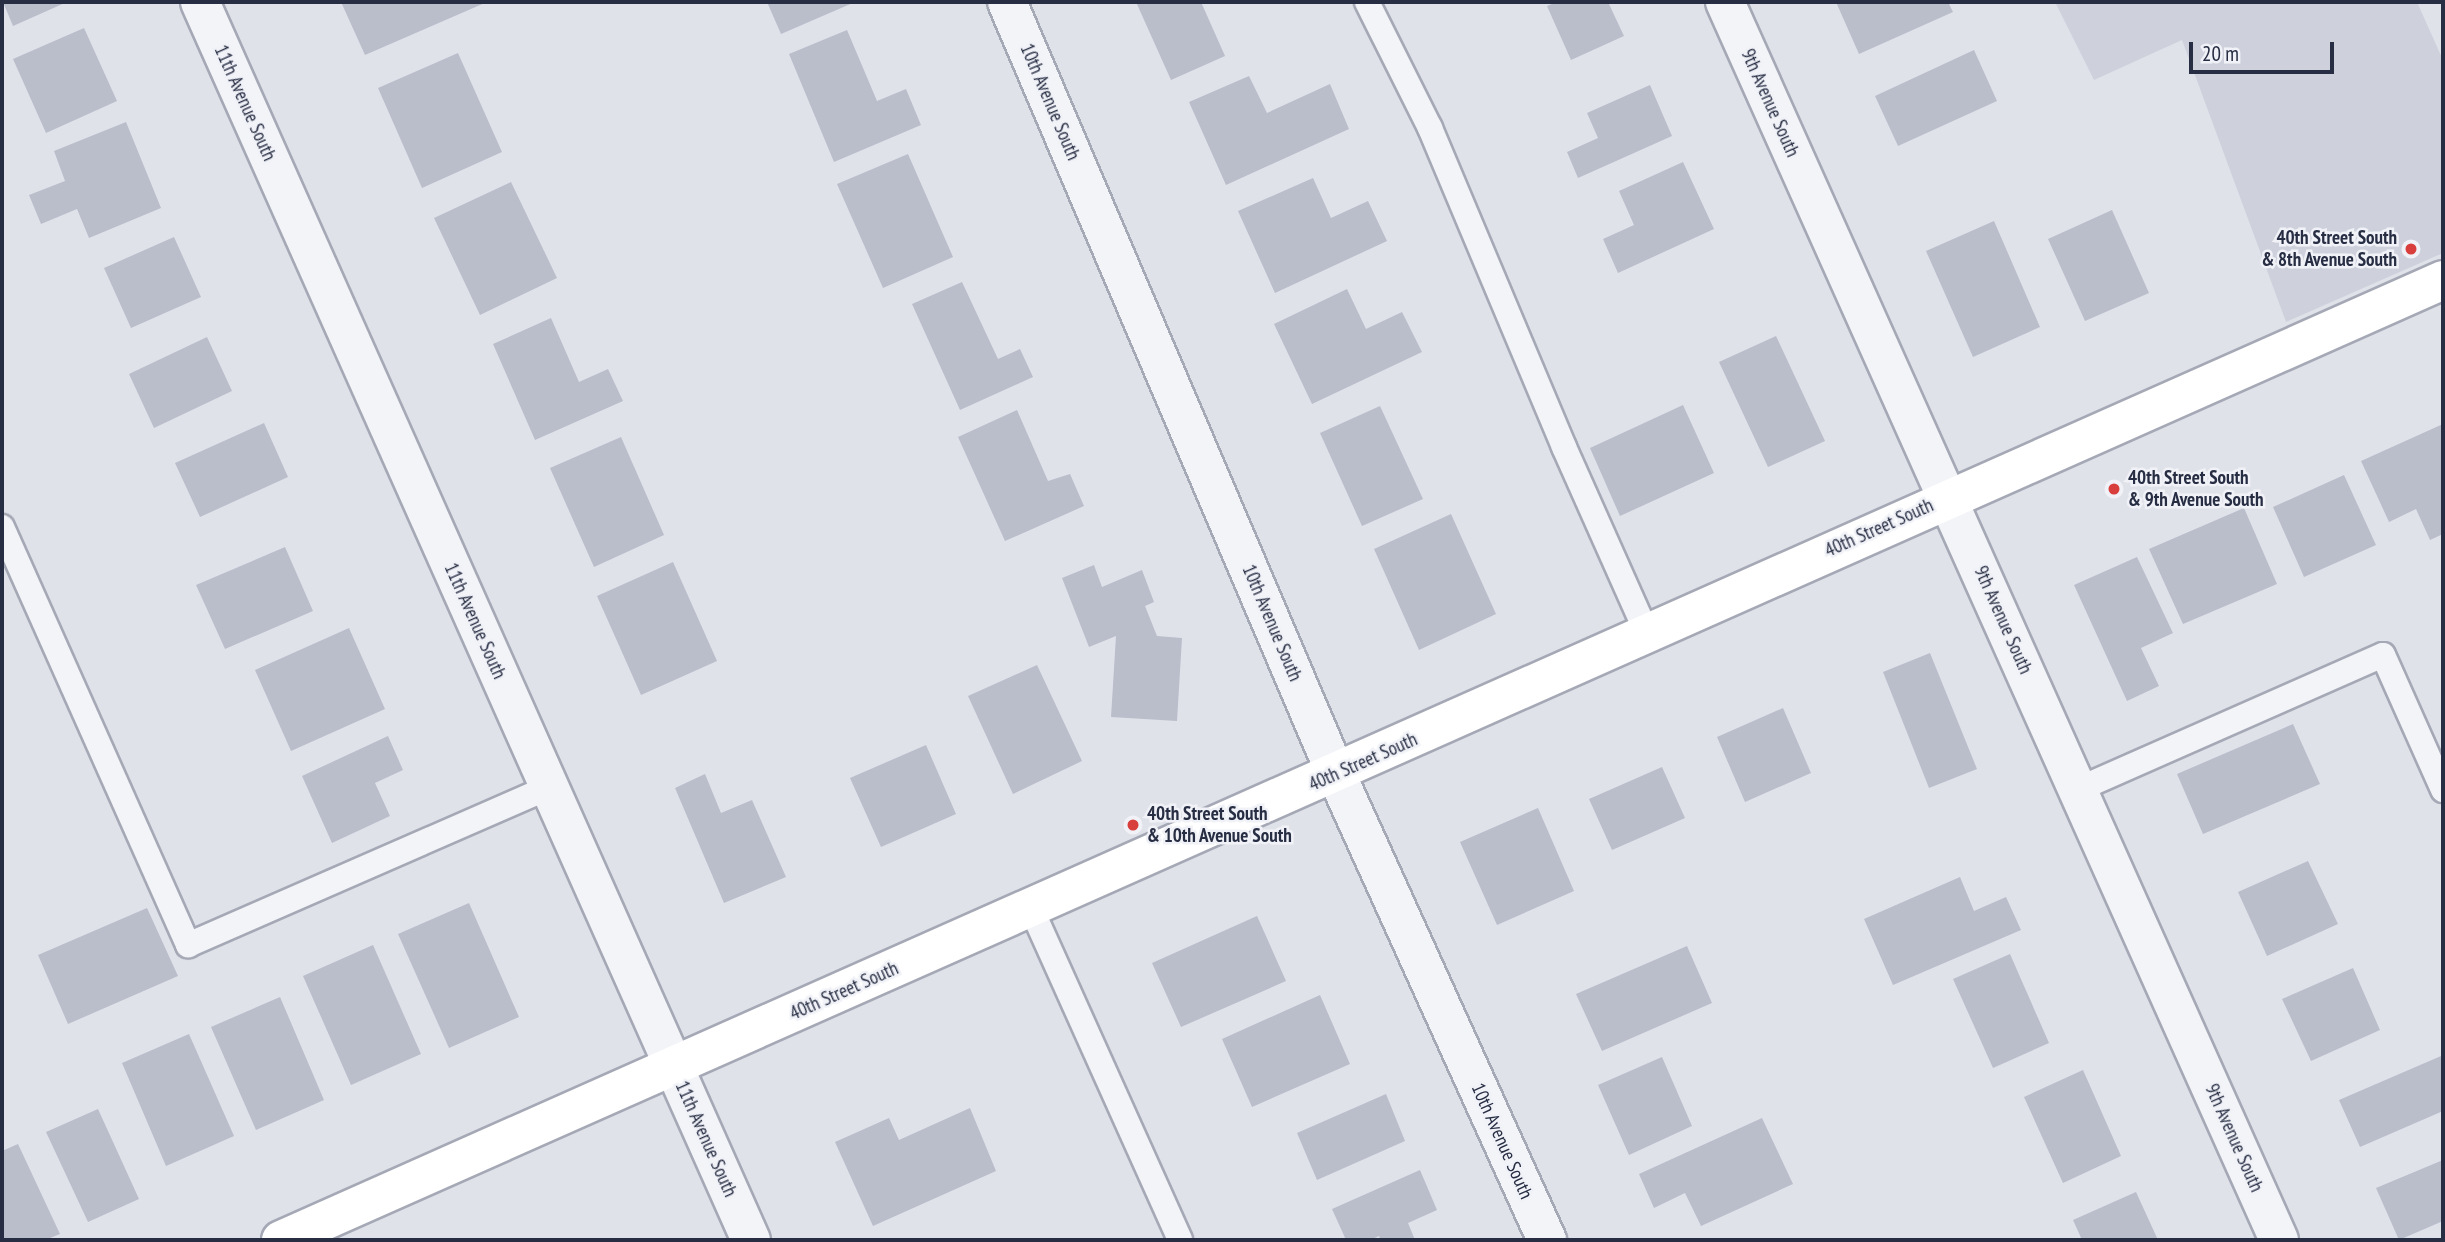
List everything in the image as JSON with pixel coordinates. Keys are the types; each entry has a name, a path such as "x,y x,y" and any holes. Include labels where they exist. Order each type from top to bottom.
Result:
{"street":[{"name":"11th Avenue South","path":"200,2 751,1240"},
{"name":"10th Avenue South","path":"1007,2 1336,774 1547,1240"},
{"name":"9th Avenue South","path":"1725,2 2279,1240"},
{"name":"40th Street South","path":"281,1240 1336,774 1948,497 2443,280"}],"lane":[{"path":"1367,2 1430,128 1564,447 1647,633"},
{"path":"2,527 187,944 549,787"},
{"path":"2079,789 2383,655 2443,790"},
{"path":"1031,908 1180,1240"}],"shaded area":[{"path":"2055,2 2417,2 2443,60 2443,253 2286,322 2182,40 2094,80"}],"building":[{"path":"3,2 67,2 13,26"},
{"path":"341,2 487,2 365,55"},
{"path":"767,2 855,2 781,34"},
{"path":"1136,2 1201,2 1225,56 1171,80"},
{"path":"1557,2 1608,2 1624,36 1571,60 1547,6"},
{"path":"1836,2 1948,2 1953,12 1859,54"},
{"path":"84,28 117,101 46,133 13,59"},
{"path":"847,30 877,101 906,89 921,125 834,162 789,54"},
{"path":"1974,50 1997,101 1898,146 1875,96"},
{"path":"458,53 502,152 422,188 378,88"},
{"path":"1249,76 1267,113 1330,84 1349,129 1226,185 1189,102"},
{"path":"1650,85 1672,136 1578,178 1567,152 1598,138 1587,113"},
{"path":"126,122 161,208 89,238 77,209 41,224 29,195 65,181 54,151"},
{"path":"908,154 953,257 883,288 837,184"},
{"path":"1683,162 1714,229 1618,273 1603,239 1634,225 1619,191"},
{"path":"1313,178 1331,218 1368,201 1387,241 1275,293 1238,211"},
{"path":"511,182 557,278 480,315 434,218"},
{"path":"2112,210 2149,293 2085,321 2048,239"},
{"path":"1994,221 2040,327 1973,357 1926,251"},
{"path":"174,237 201,297 131,328 104,268"},
{"path":"962,282 998,359 1020,349 1033,377 960,410 912,304"},
{"path":"1347,289 1366,329 1402,312 1422,352 1312,404 1274,324"},
{"path":"551,318 579,382 608,369 623,401 535,440 493,344"},
{"path":"1776,336 1825,441 1768,467 1719,362"},
{"path":"207,337 232,391 154,428 129,374"},
{"path":"1683,405 1714,473 1620,516 1590,448"},
{"path":"1380,406 1423,499 1362,526 1320,433"},
{"path":"1017,410 1048,481 1070,474 1084,506 1005,541 958,437"},
{"path":"264,423 288,477 200,517 175,463"},
{"path":"2443,424 2443,534 2430,540 2416,509 2389,522 2361,461"},
{"path":"621,437 664,535 594,567 550,468"},
{"path":"2344,475 2376,545 2304,577 2273,507"},
{"path":"2244,508 2277,584 2183,624 2149,549"},
{"path":"1451,514 1496,614 1419,650 1374,549"},
{"path":"285,547 313,611 225,649 196,585"},
{"path":"2137,557 2173,633 2141,648 2159,686 2127,701 2074,585"},
{"path":"673,562 717,661 641,695 597,596"},
{"path":"1094,565 1102,587 1142,570 1154,602 1145,606 1157,636 1182,638 1177,721 1111,717 1116,636 1089,647 1062,578"},
{"path":"349,628 385,709 291,751 255,670"},
{"path":"1930,653 1977,769 1929,788 1883,672"},
{"path":"1037,665 1082,761 1013,794 968,696"},
{"path":"1783,708 1811,773 1745,802 1717,737"},
{"path":"2293,724 2320,784 2203,834 2177,774"},
{"path":"388,736 403,770 375,783 390,816 332,843 302,776"},
{"path":"926,745 956,814 881,847 850,778"},
{"path":"1662,767 1685,818 1612,850 1589,799"},
{"path":"705,774 721,813 752,800 786,877 724,903 675,788"},
{"path":"1538,808 1574,891 1497,925 1460,842"},
{"path":"2308,861 2338,924 2267,956 2238,892"},
{"path":"1960,877 1974,911 2006,897 2021,930 1893,985 1864,919"},
{"path":"469,903 519,1017 449,1048 398,934"},
{"path":"147,908 178,976 68,1024 38,955"},
{"path":"1257,916 1286,981 1181,1027 1152,963"},
{"path":"373,945 421,1054 351,1085 303,976"},
{"path":"1687,946 1712,1003 1602,1051 1576,994"},
{"path":"2010,954 2049,1043 1993,1068 1953,979"},
{"path":"2353,968 2380,1030 2311,1061 2282,999"},
{"path":"1320,995 1350,1064 1252,1107 1222,1039"},
{"path":"280,997 324,1100 256,1130 211,1027"},
{"path":"189,1034 234,1136 166,1166 122,1063"},
{"path":"2441,1056 2443,1111 2360,1147 2339,1100"},
{"path":"1662,1057 1692,1126 1629,1155 1598,1085"},
{"path":"2083,1070 2121,1156 2063,1183 2024,1097"},
{"path":"1386,1094 1405,1141 1317,1180 1297,1133"},
{"path":"970,1108 996,1171 873,1226 835,1142 889,1118 899,1140"},
{"path":"98,1109 139,1199 88,1222 46,1132"},
{"path":"1762,1118 1793,1184 1701,1226 1685,1193 1654,1208 1639,1174"},
{"path":"18,1144 60,1234 45,1240 2,1240 2,1151"},
{"path":"2443,1160 2443,1221 2399,1240 2376,1188"},
{"path":"1420,1170 1437,1210 1408,1223 1415,1240 1381,1240 1379,1236 1370,1240 1346,1240 1332,1209"},
{"path":"2136,1192 2158,1240 2082,1240 2073,1220"}],"place":[{"name":"40th Street South & 8th Avenue South","path":"2411,249"},
{"name":"40th Street South & 9th Avenue South","path":"2114,489"},
{"name":"40th Street South & 10th Avenue South","path":"1133,825"}]}
